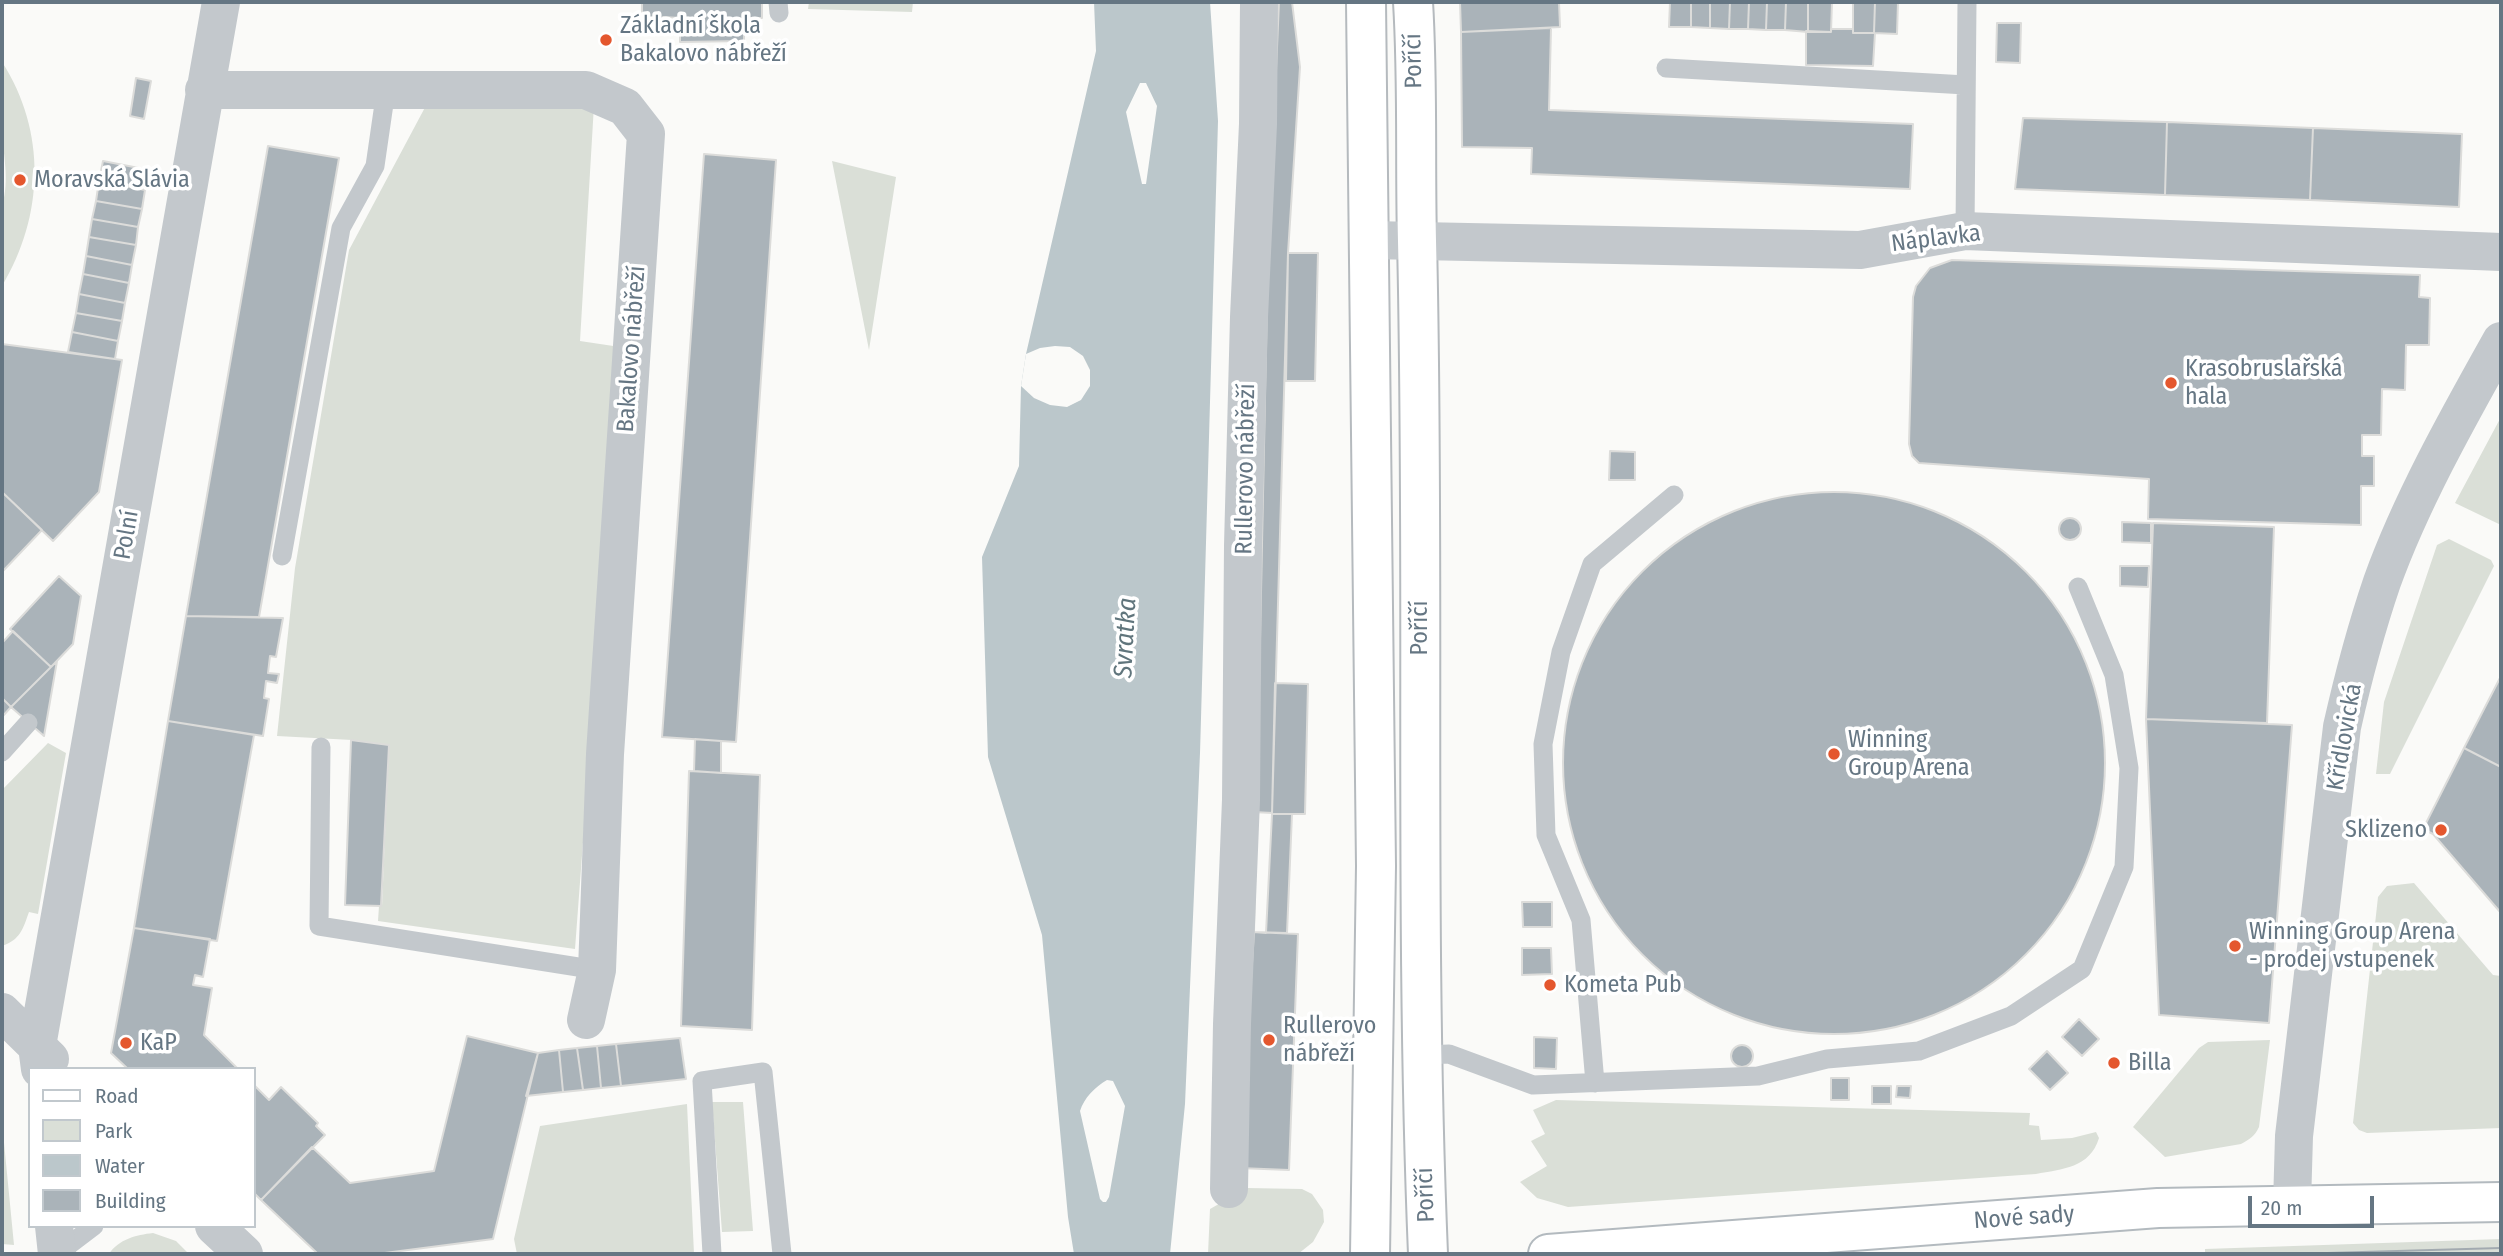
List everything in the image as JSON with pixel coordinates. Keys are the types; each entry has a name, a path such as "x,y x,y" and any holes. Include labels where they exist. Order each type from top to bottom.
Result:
{"main road":[{"name":"Poříčí","path":"1366,2 1376,866 1370,1254"},
{"name":"Poříčí","path":"1413,2 1423,1055 1428,1254"},
{"name":"Nové sady","path":"1548,1254 2158,1208 2501,1202"}],"street":[{"name":"Polní","path":"45,1061 204,90 221,2"},
{"name":"Rullerovo nábřeží","path":"1229,1189 1241,800 1243,546 1249,317 1258,124 1259,2"},
{"name":"Bakalovo nábřeží","path":"204,90 586,90 625,107 646,134 606,754 597,970 586,1020"},
{"name":"Náplavka","path":"1370,240 1860,250 1965,231 2501,252"},
{"name":"Křídlovická","path":"2292,1204 2294,1136 2340,741 2347,705 2374,607 2398,542 2417,500 2501,341"},
{"path":"2,1012 45,1061"},
{"path":"54,1228 57,1254"},
{"path":"216,1228 244,1254"}],"lane":[{"path":"1965,231 1967,2"},
{"path":"1666,68 1966,85"},
{"path":"282,556 341,228 375,166 386,90"},
{"path":"1595,1083 1581,920 1546,835 1544,744 1561,652 1592,564 1674,495"},
{"path":"1423,1055 1449,1054 1532,1085 1758,1076 1827,1059 1919,1051 2011,1016 2082,969 2124,867 2129,768 2113,675 2078,587"},
{"path":"2,752 28,723"},
{"path":"321,747 319,926 597,970"},
{"path":"712,1254 702,1081 763,1072 782,1254"},
{"path":"57,1254 91,1228"}],"green space":[{"path":"809,2 913,2 912,12 808,9"},
{"name":"Moravská Slávia","path":"2,62 17,89 27,117 35,174 26,231 2,286 2,206 6,177"},
{"path":"430,98 594,105 580,341 620,347 575,949 378,921 379,906 382,906 389,745 277,736 295,568 349,250"},
{"path":"832,161 896,177 869,350"},
{"path":"2501,417 2501,525 2455,503"},
{"path":"2449,539 2491,560 2494,566 2390,774 2376,774 2384,702 2437,545"},
{"path":"48,743 66,753 38,914 29,912 17,937 2,946 2,790"},
{"path":"2414,883 2493,975 2501,976 2501,1128 2367,1133 2359,1130 2353,1123 2378,897 2387,886"},
{"path":"2270,1040 2259,1127 2254,1135 2241,1144 2165,1157 2133,1127 2199,1048 2208,1042"},
{"path":"1556,1100 2030,1113 2029,1125 2039,1126 2041,1140 2072,1138 2096,1132 2099,1138 2095,1148 2082,1161 2065,1168 2036,1174 1568,1207 1537,1198 1520,1182 1547,1166 1531,1141 1545,1134 1533,1110"},
{"path":"712,1102 743,1102 753,1231 722,1232"},
{"path":"687,1104 694,1254 517,1254 514,1239 540,1126"},
{"path":"2,1122 14,1245 2,1244"},
{"path":"1247,1188 1302,1189 1312,1194 1323,1210 1324,1222 1313,1242 1298,1254 1208,1254 1210,1209"},
{"path":"153,1233 176,1241 189,1254 109,1254 128,1239"},
{"path":"2501,1239 2501,1254 2205,1254 2205,1249"}],"water":[{"name":"Svratka","path":"1094,2 1210,2 1218,121 1200,753 1185,1104 1170,1254 1074,1254 1068,1217 1042,935 988,757 982,557 1019,466 1021,386 1026,354 1096,51","holes":["1140,83 1146,83 1157,106 1146,184 1142,184 1126,112","1107,1080 1113,1081 1125,1106 1109,1197 1103,1202 1100,1199 1080,1111 1090,1093"]}],"pier":[{"path":"1055,346 1070,347 1083,356 1090,370 1090,386 1081,400 1067,407 1050,405 1034,398 1021,386 1026,354"}],"building":[{"path":"642,2 762,2 762,18 744,18 744,41 680,42 680,18 663,17 662,25 642,25"},
{"path":"1279,2 1292,2 1300,67 1288,253 1272,814 1266,933 1254,932 1268,252"},
{"path":"1460,2 1559,2 1560,27 1461,32"},
{"path":"1670,2 1691,2 1691,27 1669,27"},
{"path":"1691,2 1710,2 1710,28 1691,27"},
{"path":"1710,2 1730,2 1729,29 1710,28"},
{"path":"1730,2 1749,2 1748,29 1729,29"},
{"path":"1749,2 1767,2 1766,30 1748,29"},
{"path":"1767,2 1786,2 1785,30 1766,30"},
{"path":"1786,2 1808,2 1808,32 1785,30"},
{"path":"1808,2 1832,2 1831,32 1808,32"},
{"path":"1853,2 1875,2 1874,33 1853,33"},
{"path":"1875,2 1898,2 1897,34 1874,33"},
{"path":"1997,23 2021,23 2020,63 1996,62"},
{"path":"1551,28 1549,110 1913,124 1910,189 1531,174 1532,148 1462,147 1461,32"},
{"path":"1831,29 1875,33 1873,66 1806,65 1806,31 1831,32"},
{"path":"136,78 151,81 144,119 130,116"},
{"path":"2023,118 2167,122 2165,195 2015,189"},
{"path":"2167,122 2313,128 2310,200 2165,195"},
{"path":"2313,128 2462,134 2459,207 2310,200"},
{"path":"268,146 339,158 259,617 186,616"},
{"path":"704,154 776,160 736,742 662,737"},
{"path":"103,161 149,170 145,190 99,181"},
{"path":"99,181 145,190 142,209 96,201"},
{"path":"96,201 142,209 138,227 92,219"},
{"path":"92,219 138,227 136,245 89,237"},
{"path":"89,237 136,245 132,265 86,256"},
{"path":"1288,253 1318,253 1315,381 1286,381"},
{"path":"86,256 132,265 129,283 83,274"},
{"path":"1952,260 2420,275 2419,297 2430,298 2429,345 2406,345 2405,390 2382,389 2381,435 2362,435 2362,456 2374,456 2374,486 2361,486 2361,525 2148,519 2149,479 1919,463 1912,456 1909,444 1913,297 1916,286 1930,268"},
{"path":"83,274 129,283 125,303 79,294"},
{"path":"79,294 125,303 122,321 76,313"},
{"path":"76,313 122,321 118,341 72,332"},
{"path":"72,332 118,341 115,359 68,352"},
{"path":"2,344 122,360 99,492 53,541 2,492"},
{"path":"1610,451 1635,452 1635,480 1609,480"},
{"path":"2,492 42,530 2,572"},
{"name":"Winning Group Arena","path":"1834,492 1887,497 1938,513 1984,538 2025,572 2059,613 2084,659 2100,710 2105,763 2100,816 2084,867 2059,913 2025,954 1984,988 1938,1013 1887,1029 1834,1034 1781,1029 1730,1013 1684,988 1643,954 1609,913 1584,867 1568,816 1563,763 1568,710 1584,659 1609,613 1643,572 1684,538 1730,513 1781,497"},
{"path":"2070,518 2078,521 2081,529 2078,537 2070,540 2062,537 2059,529 2062,521"},
{"path":"2122,522 2151,523 2151,543 2122,542"},
{"path":"2153,523 2274,527 2267,723 2146,719"},
{"path":"2120,566 2149,566 2148,587 2120,586"},
{"path":"59,576 81,596 73,644 51,667 10,629"},
{"path":"186,616 283,618 276,657 270,656 268,673 279,674 277,683 266,681 264,698 269,699 263,736 168,721"},
{"path":"13,631 51,667 11,707 2,698 2,643"},
{"path":"57,661 44,736 11,707"},
{"path":"2501,676 2501,767 2464,748"},
{"path":"1275,683 1308,684 1305,814 1272,814"},
{"path":"2,698 11,707 2,717"},
{"path":"2146,719 2292,725 2269,1023 2159,1015"},
{"path":"168,721 254,735 217,941 134,928"},
{"path":"695,739 721,741 721,773 694,771"},
{"path":"351,740 389,745 381,906 345,905"},
{"path":"2464,748 2501,767 2501,913 2433,834 2423,829"},
{"path":"689,771 760,775 752,1030 681,1026"},
{"path":"1253,812 1292,814 1287,933 1254,932"},
{"path":"1522,902 1552,902 1552,927 1523,927"},
{"path":"134,928 210,939 203,977 195,975 193,985 212,988 204,1035 236,1067 126,1067 111,1053"},
{"name":"Rullerovo nábřeží","path":"1254,932 1298,934 1289,1170 1239,1168"},
{"path":"1522,948 1551,948 1552,974 1522,975"},
{"path":"2079,1019 2099,1039 2082,1056 2062,1037"},
{"path":"467,1036 538,1053 493,1239 377,1254 318,1254 261,1200 312,1147 350,1183 434,1171"},
{"path":"1534,1037 1557,1038 1556,1069 1534,1068"},
{"path":"680,1038 686,1079 621,1086 616,1044"},
{"path":"616,1044 621,1086 601,1088 597,1046"},
{"path":"1742,1045 1750,1048 1753,1056 1750,1064 1742,1067 1734,1064 1731,1056 1734,1048"},
{"path":"597,1046 601,1088 583,1090 577,1048"},
{"path":"577,1048 583,1090 563,1092 559,1050"},
{"path":"559,1050 563,1092 526,1096 538,1053"},
{"path":"2047,1051 2068,1073 2050,1090 2029,1069"},
{"path":"1831,1078 1849,1078 1849,1100 1831,1100"},
{"path":"1872,1086 1891,1086 1891,1104 1872,1104"},
{"path":"1897,1086 1911,1086 1910,1098 1896,1097"},
{"path":"256,1087 269,1100 281,1087 318,1123 316,1126 325,1135 261,1200 256,1195"}],"tram line":[{"path":"2293,1254 2501,1248"}],"place":[{"name":"Základní škola Bakalovo nábřeží","path":"606,40"},
{"name":"Moravská Slávia","path":"20,180"},
{"name":"Krasobruslařská hala","path":"2171,383"},
{"name":"Winning Group Arena","path":"1834,754"},
{"name":"Sklizeno","path":"2441,830"},
{"name":"Winning Group Arena - prodej vstupenek","path":"2235,946"},
{"name":"Kometa Pub","path":"1550,985"},
{"name":"Rullerovo nábřeží","path":"1269,1040"},
{"name":"KaP","path":"126,1043"},
{"name":"Billa","path":"2114,1063"}]}
